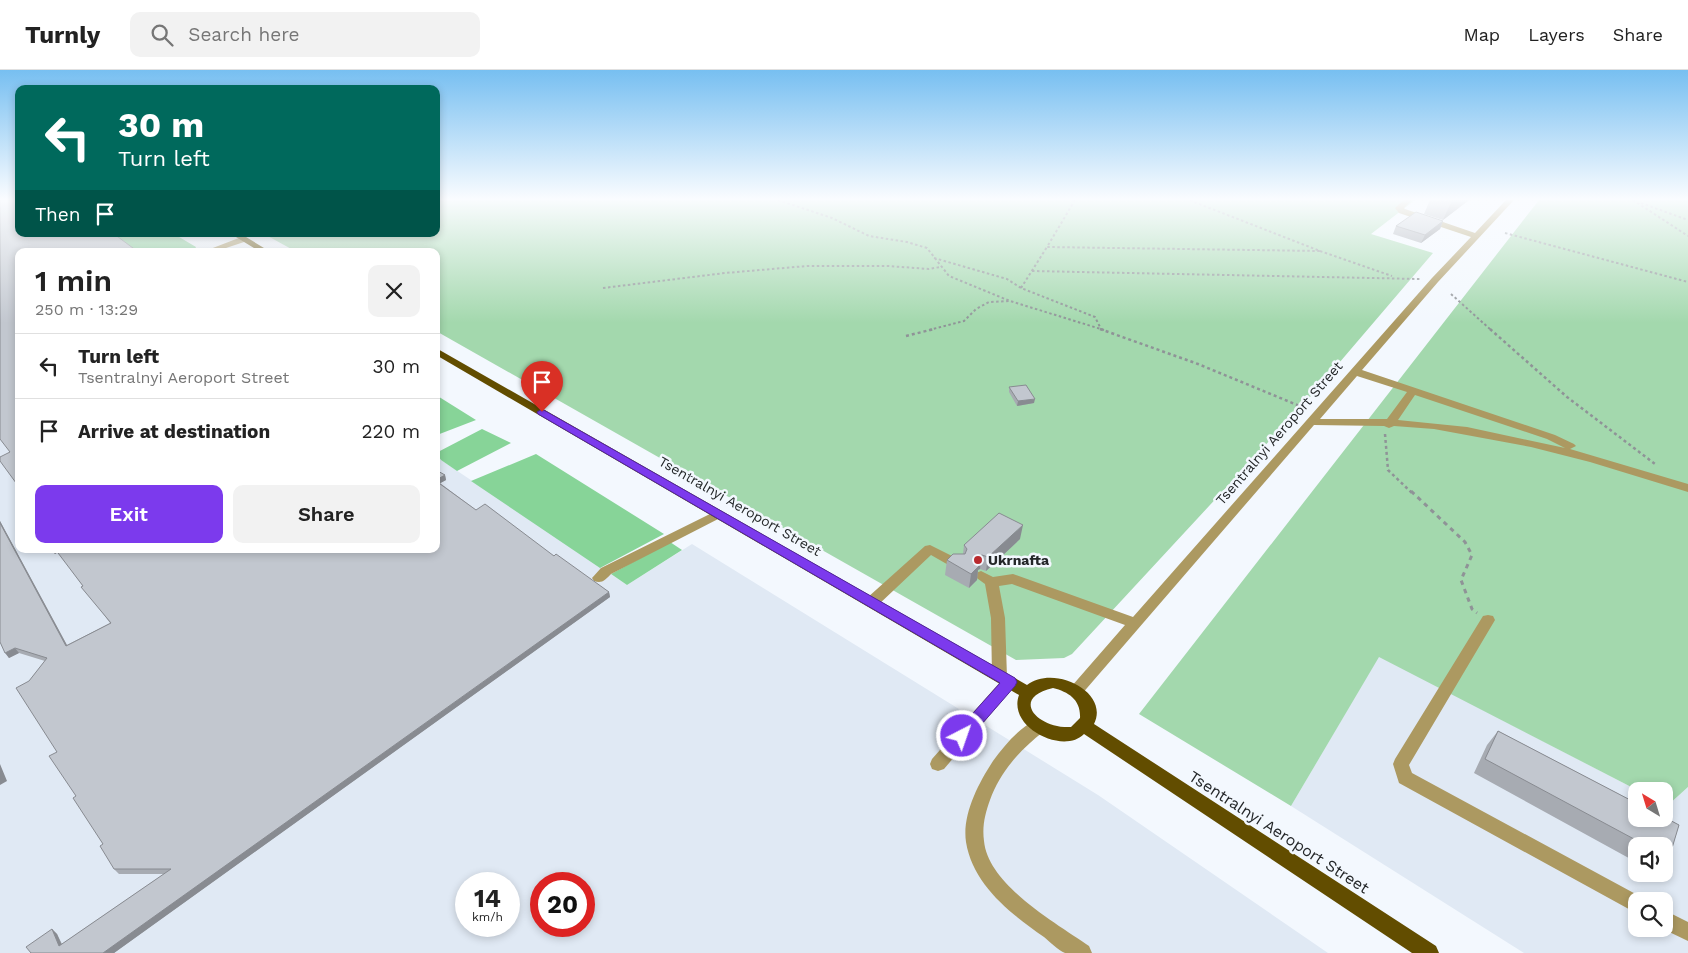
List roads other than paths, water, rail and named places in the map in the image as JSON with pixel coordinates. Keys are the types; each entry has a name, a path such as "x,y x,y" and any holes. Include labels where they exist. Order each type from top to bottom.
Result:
{"main road":[{"path":"248,241 260,248"},
{"name":"Tsentralnyi Aeroport Street","path":"440,353 1027,692"},
{"path":"1053,682 1063,684 1076,691 1087,703 1089,711 1088,720 1075,733 1054,735 1037,727 1026,716 1023,708 1023,699 1034,686 1053,682"},
{"name":"Tsentralnyi Aeroport Street","path":"1084,726 1429,953"}],"street":[{"path":"218,248 238,241"},
{"name":"Tsentralnyi Aeroport Street","path":"1076,691 1471,241"},
{"path":"1356,372 1551,437 1597,458"},
{"path":"1389,425 1413,391"},
{"path":"1315,418 1389,425 1432,426 1521,439 1597,458 1688,488"},
{"path":"599,578 606,571 718,514"},
{"path":"872,602 930,548 957,564"},
{"path":"938,764 1005,679 998,618 986,579 1013,579 1135,623"},
{"path":"1488,620 1401,764 1405,778 1628,900"},
{"path":"1037,727 1020,740 998,766 980,799 976,815 974,838 978,856 990,879 1011,901 1082,953"},
{"path":"1673,924 1688,932"}],"place":[{"name":"Ukrnafta","path":"978,560"}]}
